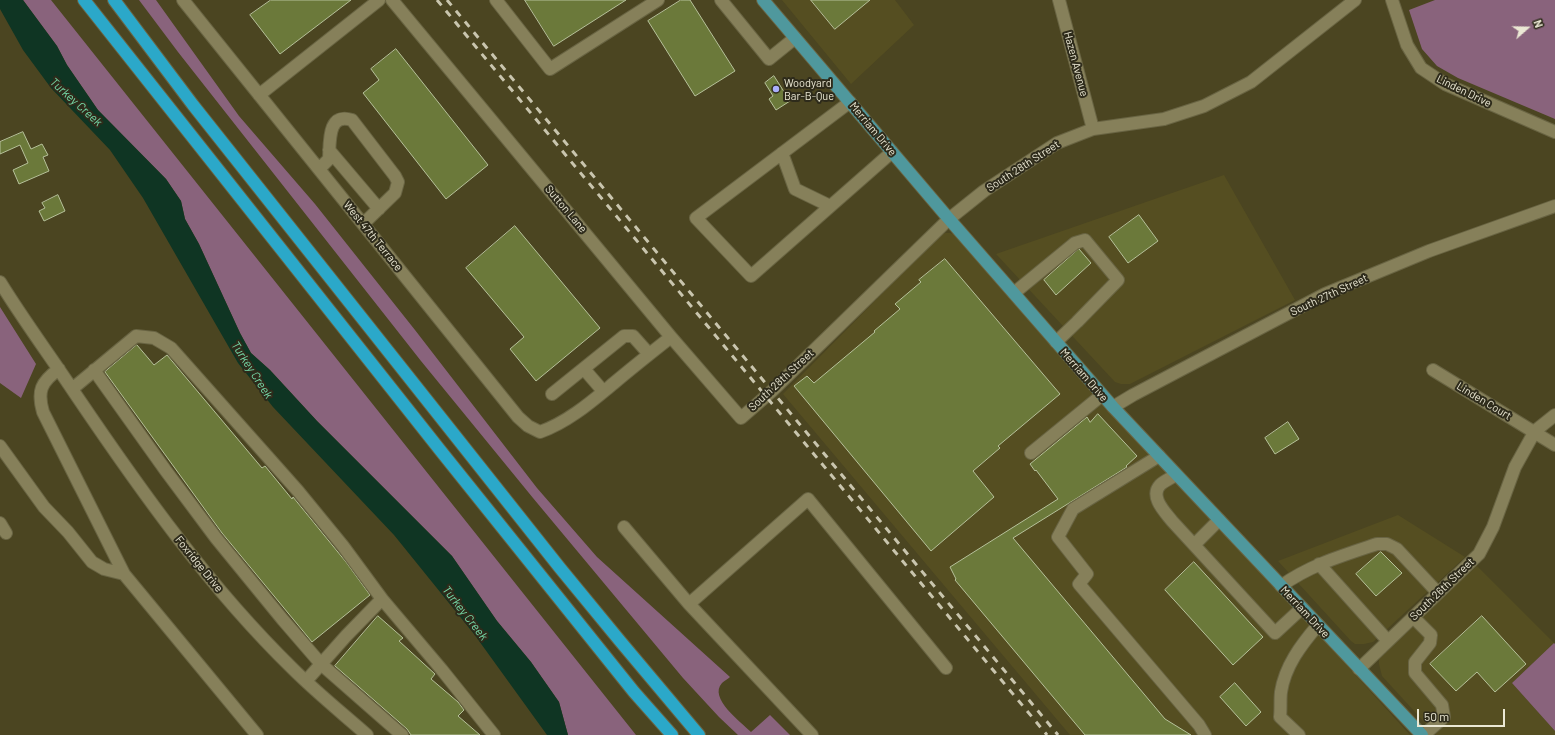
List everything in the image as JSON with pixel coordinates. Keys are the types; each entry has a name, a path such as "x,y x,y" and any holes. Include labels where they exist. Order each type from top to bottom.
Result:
{"highway":[{"path":"84,0 351,338 634,692 672,735"},
{"path":"114,0 193,105 449,428 620,641 695,730 704,735"},
{"path":"634,692 664,735"}],"main road":[{"name":"Merriam Drive","path":"763,0 949,220 1113,408 1423,735"}],"street":[{"name":"West 47th Terrace","path":"183,0 518,417 528,426 540,432 579,411 603,391"},
{"path":"259,96 379,0"},
{"name":"Sutton Lane","path":"392,0 671,337 741,418"},
{"path":"496,0 550,69 658,0"},
{"path":"721,0 769,59 795,38"},
{"name":"Hazen Avenue","path":"1059,0 1093,129"},
{"name":"South 28th Street","path":"741,418 772,391 949,220 984,191 1057,143 1093,129 1164,119 1204,106 1251,82 1356,0"},
{"name":"Linden Drive","path":"1392,0 1407,45 1421,68 1445,84 1555,132"},
{"path":"850,102 696,218 751,276 892,152"},
{"path":"318,169 329,159 330,133 333,125 339,119 346,118 352,120 398,182 395,193 363,224"},
{"path":"329,150 379,209"},
{"path":"782,153 795,189 830,206"},
{"name":"South 27th Street","path":"1113,408 1133,395 1325,294 1429,251 1555,206"},
{"path":"1014,293 1075,243 1085,240 1118,280 1056,342"},
{"name":"Foxridge Drive","path":"0,282 134,479 188,551 244,618 277,654 367,735"},
{"path":"72,389 136,336 154,338 171,348 298,491 343,546 382,599 494,735"},
{"path":"552,394 624,336 633,336 648,354"},
{"path":"584,369 603,391 671,337"},
{"path":"59,369 48,376 42,386 41,396 43,412 124,574 257,735"},
{"path":"94,370 166,471 255,588 321,664 402,735"},
{"name":"Linden Court","path":"1433,370 1535,431"},
{"path":"1031,453 1102,395"},
{"name":"South 26th Street","path":"1359,669 1479,554 1493,527 1515,467 1535,431 1555,415"},
{"path":"1535,431 1555,445"},
{"path":"0,446 44,507 68,532 92,562 104,569 124,574"},
{"path":"1159,456 1073,509 1058,537 1087,574 1079,584 1199,725 1205,735"},
{"path":"1176,474 1160,486 1157,497 1159,503 1172,521 1275,633 1302,608"},
{"path":"689,604 808,499 946,668"},
{"path":"1194,545 1219,520"},
{"path":"624,527 689,604 812,735"},
{"path":"1281,586 1296,575 1319,564 1377,544 1387,544 1396,549 1438,593"},
{"path":"1319,564 1388,641"},
{"path":"306,681 382,599"},
{"path":"1413,616 1431,635 1430,643 1415,662 1415,673 1442,705 1444,717 1423,735"},
{"path":"1299,735 1280,717 1282,692 1289,664 1318,625"}],"shaded area":[{"path":"23,0 51,0 636,735 568,735 559,702 531,662 497,621 452,556 317,421 270,370 251,353 240,333 199,244 185,219 181,201 166,179 98,110 67,65 57,46"},
{"path":"139,0 156,0 239,116 315,204 537,488 597,557 730,677 722,683 719,689 719,696 734,716 751,732 770,715 790,735 738,735 683,678 421,361 178,52"},
{"path":"782,0 895,0 914,25 851,84"},
{"path":"1435,0 1555,0 1555,119 1458,78 1437,66 1422,49 1409,10"},
{"path":"1224,175 1295,300 1130,384 1115,382 996,254"},
{"path":"945,233 956,235 1410,735 1070,735 783,394 939,236"},
{"path":"0,307 36,364 21,398 0,383"},
{"path":"1398,515 1465,557 1373,642 1355,644 1278,561"},
{"path":"1477,566 1554,643 1512,683 1555,731 1555,735 1436,735 1382,676 1379,658 1382,653"},
{"path":"1554,643 1555,644 1555,731 1512,683"}],"water":[{"name":"Turkey Creek","path":"0,0 23,0 57,46 67,65 98,110 166,179 181,201 185,219 199,244 240,333 251,353 270,370 317,421 452,556 497,621 531,662 559,702 568,735 547,735 474,634 394,535 273,407 238,363 143,198 110,150 51,88 23,50 0,9"}],"building":[{"path":"271,0 351,0 280,54 250,15"},
{"path":"525,0 626,0 554,46"},
{"path":"681,0 690,0 735,71 695,96 648,21"},
{"path":"811,0 870,0 835,29"},
{"path":"396,49 488,165 446,199 363,93 379,80 371,69"},
{"name":"Woodyard Bar-B-Que","path":"774,76 790,101 776,110 769,99 773,96 765,83"},
{"path":"23,132 31,149 42,144 48,155 43,157 49,171 19,184 13,170 28,163 20,145 0,154 0,142"},
{"path":"58,195 65,211 44,221 39,211 45,208 42,203"},
{"path":"1139,215 1158,241 1128,263 1109,237"},
{"path":"515,226 600,328 536,381 510,349 524,337 466,268"},
{"path":"1079,249 1091,263 1056,295 1044,280"},
{"path":"945,259 1060,394 998,446 1000,448 973,471 994,497 931,551 794,386 807,376 814,383 875,332 874,331 900,309 895,304 921,282 919,280"},
{"path":"137,345 154,365 167,355 262,468 265,466 292,499 293,497 346,562 370,595 312,642 222,533 105,372"},
{"path":"1098,414 1137,456 1126,466 1127,467 1013,538 1165,719 1191,735 1085,735 955,580 956,579 950,567 1058,499 1030,464 1087,417 1090,422"},
{"path":"1288,422 1299,439 1275,454 1265,438"},
{"path":"1381,552 1402,573 1376,596 1356,574"},
{"path":"1194,562 1263,637 1233,665 1165,590"},
{"path":"378,616 403,638 399,641 435,674 431,679 458,702 464,710 458,716 480,735 411,735 407,729 335,666"},
{"path":"1482,616 1526,664 1495,692 1477,672 1456,691 1430,664"},
{"path":"1235,683 1261,712 1246,726 1220,697"}],"railway":[{"path":"437,0 1047,735"},
{"path":"447,0 1058,735"}],"place":[{"name":"Woodyard Bar-B-Que","path":"776,89"}]}
